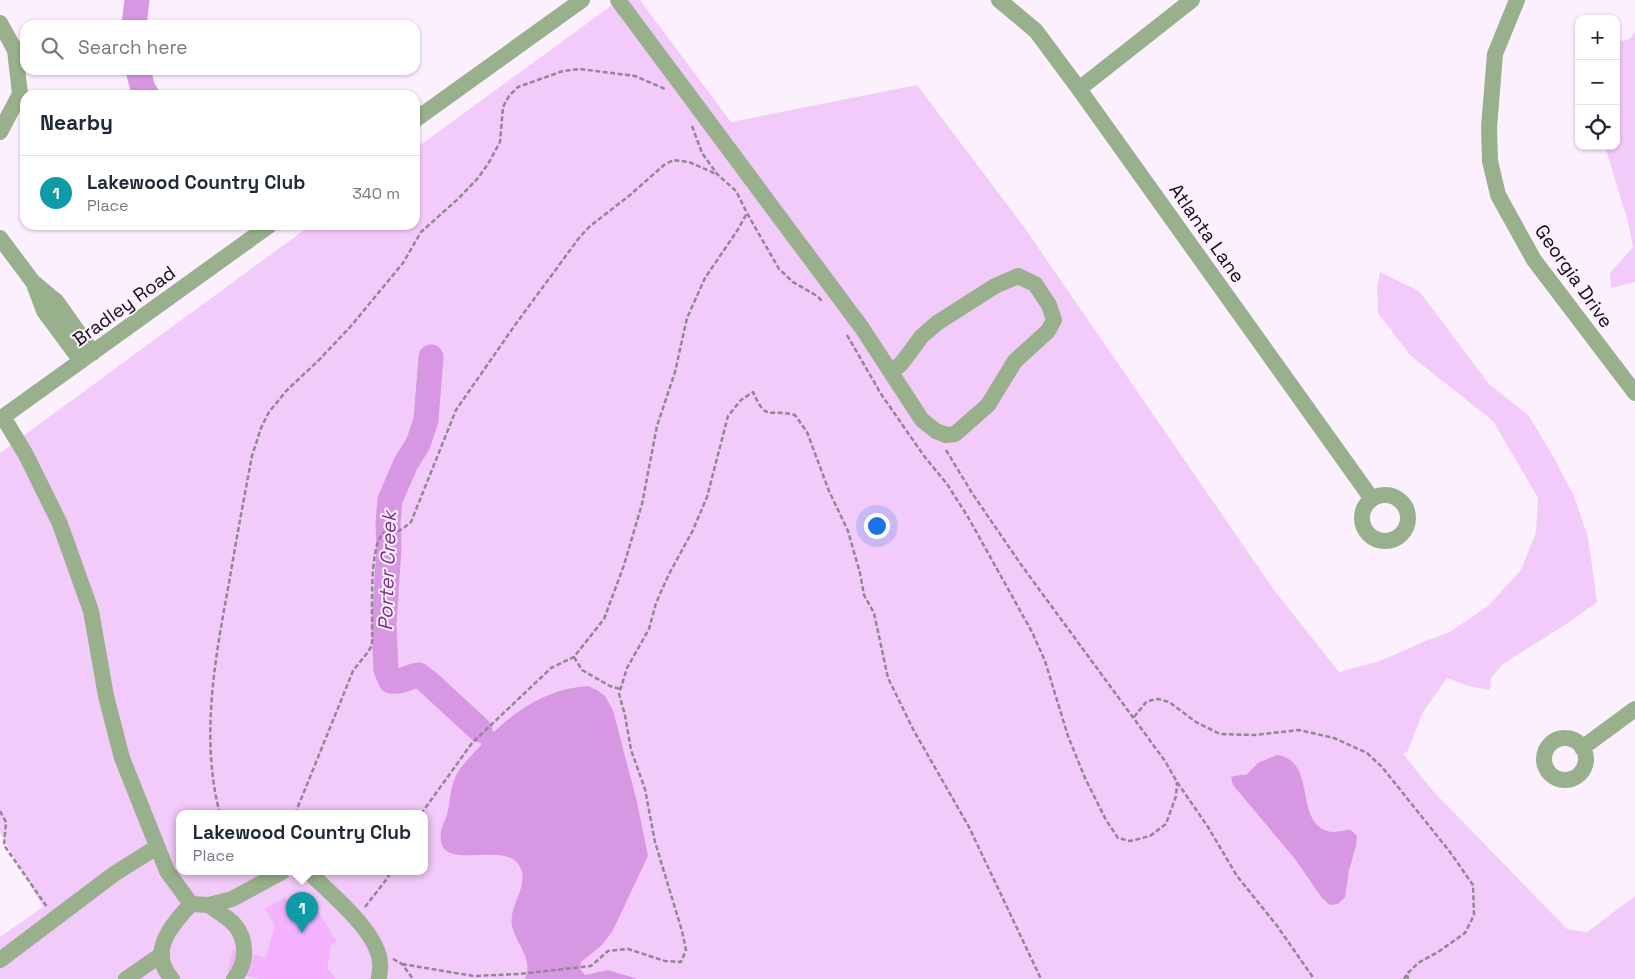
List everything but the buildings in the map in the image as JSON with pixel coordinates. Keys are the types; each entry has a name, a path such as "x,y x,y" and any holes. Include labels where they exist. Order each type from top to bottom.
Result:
{"street":[{"path":"420,116 582,0"},
{"path":"618,0 862,328 922,420 936,431 946,435 955,434 988,405 1015,361 1048,331 1054,320 1049,306 1034,284 1018,276 995,286 937,323 922,336 901,364 891,372"},
{"name":"Atlanta Lane","path":"999,0 1036,31 1372,499"},
{"path":"1079,89 1192,0"},
{"name":"Georgia Drive","path":"1517,0 1495,54 1489,127 1490,161 1498,195 1534,260 1635,393"},
{"path":"0,23 15,50 20,94 0,132"},
{"name":"Bradley Road","path":"1,418 263,230"},
{"path":"0,238 33,282 44,310 87,357"},
{"path":"1,418 26,455 60,524 91,611 106,696 122,758 167,871 191,904"},
{"path":"1582,748 1635,709"},
{"path":"0,960 114,874 157,847"},
{"path":"191,904 209,905 232,899 276,875"},
{"path":"312,875 350,911 377,949 380,964 378,979"},
{"path":"172,979 168,975 163,962 162,948 166,934 191,904"},
{"path":"209,905 234,924 241,936 245,948 244,962 239,974 234,979"},
{"path":"126,979 162,954"}],"path":[{"path":"219,810 214,794 210,749 211,703 218,643 252,456 261,428 269,412 351,326 403,263 421,232 478,178 500,142 503,107 509,96 518,87 563,71 580,69 635,76 668,91"},
{"path":"692,125 702,153 717,174 736,191 778,269 793,282 817,296 826,305"},
{"path":"298,810 353,671 369,652 372,645 373,560 379,536 383,533 395,533 411,522 456,410 495,356 514,325 589,227 664,165 673,160 689,162 717,174"},
{"path":"424,810 472,743 551,668 574,657 604,619 624,566 642,504 657,426 675,372 687,318 705,278 738,231 747,213"},
{"path":"846,334 881,394 924,456 947,484 1032,632 1045,661 1068,736 1085,778 1106,820 1118,838 1130,841 1150,836 1166,824 1176,796 1177,782"},
{"path":"413,979 402,964 473,977 591,966 608,951 628,949 665,961 681,962 686,950 682,931 655,842 645,789 631,750 619,694 627,668 649,629 656,603 693,530 707,497 728,416 741,400 753,392 761,409 766,413 783,412 795,415 807,432 829,491 848,531 864,595 874,613 888,678 914,731 969,827 1041,979"},
{"path":"936,431 972,492 1022,566 1134,717 1208,827 1236,876 1278,927 1314,979"},
{"path":"574,657 582,670 610,686 620,689"},
{"path":"1134,717 1147,701 1158,699 1169,702 1196,722 1220,734 1254,735 1298,730 1334,738 1367,753 1382,767 1450,852 1473,885 1474,915 1464,933 1438,952 1418,963 1404,979"},
{"path":"0,811 6,822 4,845 55,918"},
{"path":"356,919 389,875"},
{"path":"1407,974 1408,979"}],"shaded area":[{"path":"619,0 640,0 731,122 917,85 1024,227 1274,590 1339,672 1380,661 1450,632 1488,606 1521,570 1536,532 1538,498 1493,421 1411,356 1378,313 1377,288 1380,272 1419,291 1489,384 1529,416 1574,496 1588,537 1597,602 1568,623 1503,664 1491,678 1490,690 1468,686 1447,678 1423,712 1407,752 1403,754 1434,792 1567,929 1587,932 1635,896 1635,979 0,979 0,937 43,907 0,833 0,453 304,230 420,230 420,145"},
{"path":"1635,32 1635,282 1611,288 1610,273 1633,247 1628,222 1606,150 1620,150 1620,41 1630,39"},
{"path":"588,686 605,696 613,710 637,802 648,856 612,932 601,946 581,962 580,969 585,975 608,970 638,979 525,979 527,972 526,958 512,926 513,911 522,881 520,867 512,859 501,856 460,855 449,852 442,846 442,828 457,773 481,745 481,736 487,732 495,731 515,714 537,700 562,690"},
{"path":"1277,755 1290,760 1298,769 1312,818 1320,827 1332,832 1351,830 1357,836 1345,897 1338,904 1330,905 1322,898 1295,859 1233,785 1231,777 1246,775 1258,763"}],"waterway":[{"name":"Porter Creek","path":"135,20 137,0"},
{"name":"Porter Creek","path":"139,75 144,90"},
{"name":"Porter Creek","path":"431,357 426,420 418,444 406,463 390,500 384,624 386,670 391,681 419,675 480,730"}],"place":[{"name":"Lakewood Country Club","path":"302,933"}]}
